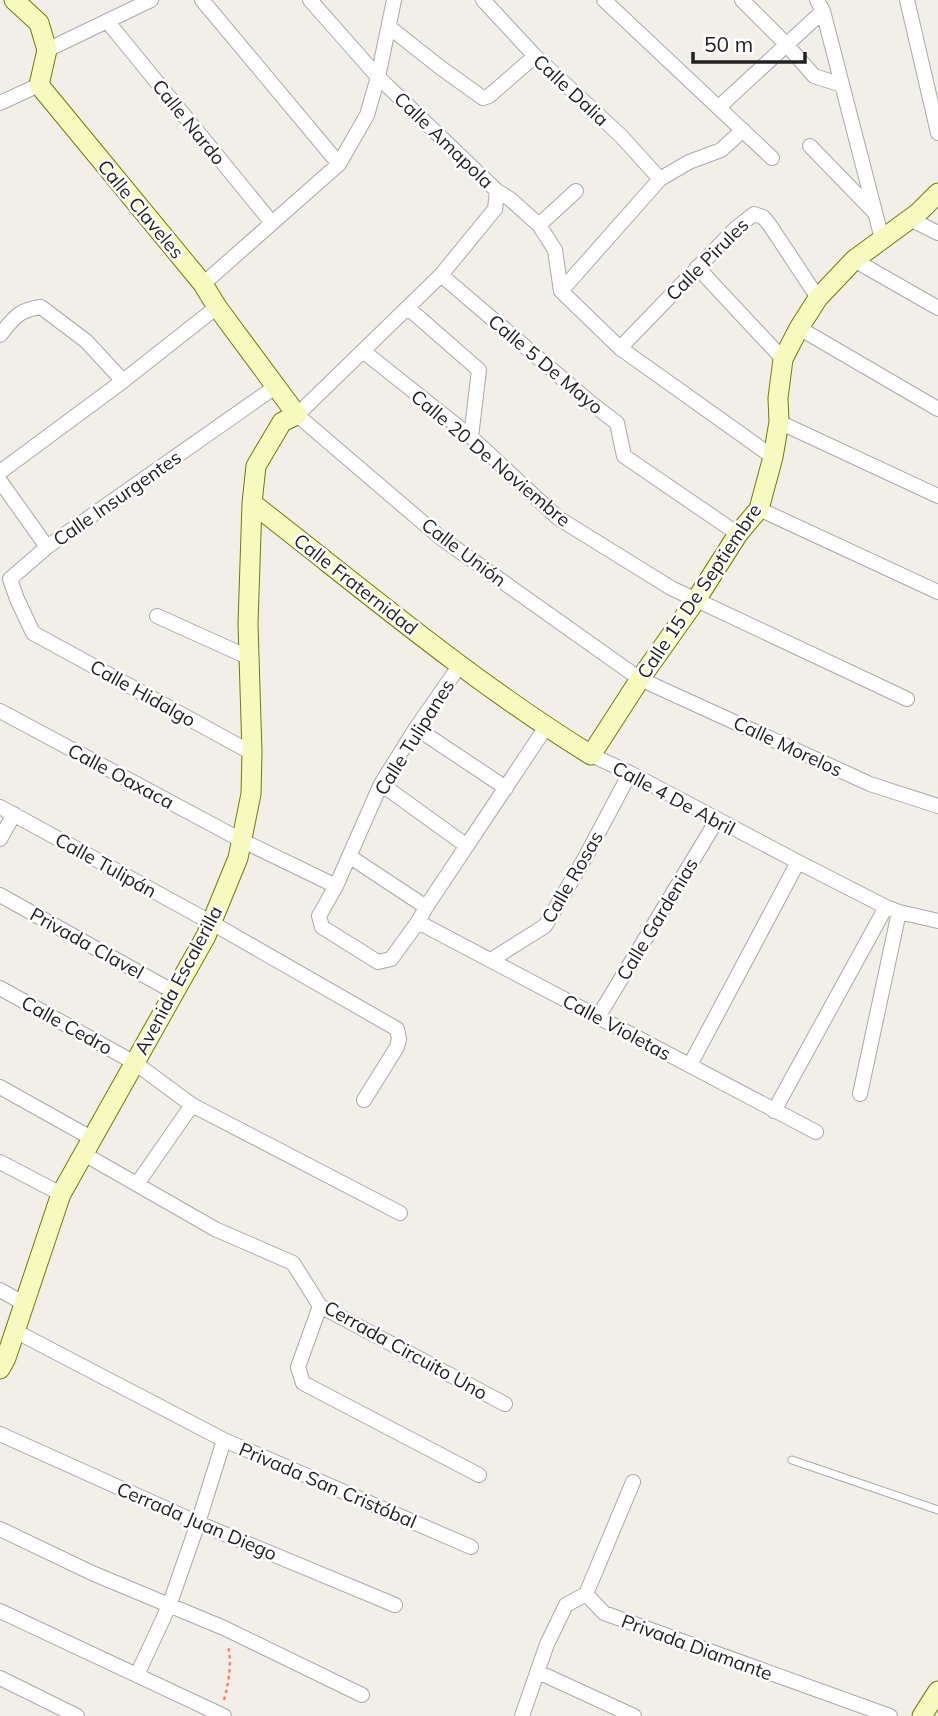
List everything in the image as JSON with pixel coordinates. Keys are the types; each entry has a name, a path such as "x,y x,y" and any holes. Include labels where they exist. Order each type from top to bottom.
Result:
{"main road":[{"path":"14,0 40,23 47,50 39,85"},
{"name":"Calle Claveles","path":"39,85 203,284 297,415"},
{"path":"818,298 854,260 918,213 938,193"},
{"name":"Calle 15 De Septiembre","path":"591,755 738,534 759,509 779,422 778,398 783,359 818,298"},
{"name":"Avenida Escalerilla","path":"0,1369 61,1194 206,936 238,858 251,793 248,624 252,503 256,466 282,422 297,415"},
{"name":"Calle Fraternidad","path":"252,503 460,665"},
{"name":"Calle 4 De Abril","path":"460,665 546,727 591,755"},
{"path":"922,1716 938,1691"}],"street":[{"path":"47,50 151,0"},
{"path":"202,0 339,164"},
{"name":"Calle Amapola","path":"310,0 378,77 497,191 495,209 441,275"},
{"path":"203,284 339,164 367,115 394,0"},
{"name":"Calle Dalia","path":"483,0 535,56 621,136 660,179"},
{"path":"604,0 772,158"},
{"path":"742,0 814,76 842,85"},
{"path":"907,0 938,133"},
{"path":"719,107 786,44 821,4"},
{"path":"821,4 883,239"},
{"name":"Calle Nardo","path":"107,21 272,223"},
{"path":"388,27 483,98 520,71 535,56"},
{"path":"0,102 39,85"},
{"path":"561,290 660,179 689,162 721,150 743,130"},
{"path":"810,146 876,214"},
{"path":"497,191 539,225 555,250 561,290 620,348 773,457"},
{"path":"539,225 576,191"},
{"name":"Calle Pirules","path":"620,348 736,228 754,214 763,217 776,233 818,298"},
{"path":"910,219 938,233"},
{"path":"854,260 938,308"},
{"path":"697,267 783,359"},
{"path":"297,415 441,275"},
{"name":"Calle 5 De Mayo","path":"441,275 617,423 624,456 738,534"},
{"path":"0,335 14,318 26,309 41,307 86,341 123,381"},
{"path":"0,472 217,307"},
{"path":"408,308 480,370 471,437"},
{"path":"799,328 938,409"},
{"name":"Calle 20 De Noviembre","path":"363,351 471,437 558,518 671,588 907,699"},
{"name":"Calle Insurgentes","path":"33,633 5,578 275,387"},
{"name":"Calle Unión","path":"297,415 441,538 640,678"},
{"path":"779,422 936,489"},
{"path":"0,481 47,547"},
{"path":"759,509 938,592"},
{"path":"158,616 250,658"},
{"name":"Calle Hidalgo","path":"33,633 252,753"},
{"name":"Calle Tulipanes","path":"418,922 391,959 378,962 322,927 319,916 336,886 381,784 460,665"},
{"name":"Calle Morelos","path":"640,678 870,784 938,806"},
{"name":"Calle Oaxaca","path":"0,712 242,840 336,886"},
{"path":"418,922 546,727"},
{"path":"416,728 506,788"},
{"name":"Calle 4 De Abril","path":"591,755 893,910 938,921"},
{"name":"Calle Rosas","path":"491,960 545,926 630,773"},
{"path":"381,784 467,846"},
{"name":"Calle Tulipán","path":"0,807 212,923 397,1029 397,1047 364,1100"},
{"path":"0,839 14,814"},
{"name":"Calle Gardenias","path":"598,1017 717,820"},
{"path":"349,856 426,907"},
{"path":"690,1065 798,862"},
{"name":"Privada Clavel","path":"0,895 174,992"},
{"path":"860,1094 893,910"},
{"path":"774,1111 893,910"},
{"name":"Calle Violetas","path":"418,922 816,1132"},
{"name":"Calle Cedro","path":"0,988 135,1063 192,1105 400,1213"},
{"name":"Cerrada Circuito Uno","path":"0,1087 137,1184 215,1229 293,1263 320,1306 505,1404"},
{"path":"137,1184 192,1105"},
{"path":"0,1161 61,1194"},
{"path":"0,1290 24,1304"},
{"path":"320,1306 298,1367 303,1383 479,1475"},
{"name":"Privada San Cristóbal","path":"15,1331 224,1440 471,1547"},
{"name":"Cerrada Juan Diego","path":"0,1434 198,1523 395,1605"},
{"path":"137,1675 169,1606 224,1440"},
{"path":"522,1716 547,1644 566,1605 586,1594 633,1482"},
{"path":"0,1529 92,1573 224,1628 362,1695"},
{"name":"Privada Diamante","path":"586,1594 604,1613 890,1716"},
{"path":"0,1611 222,1715"},
{"path":"538,1672 634,1716"},
{"path":"0,1678 77,1716"}],"lane":[{"path":"792,1460 938,1510"}],"path":[{"path":"222,1715 231,1657 224,1628"}]}
